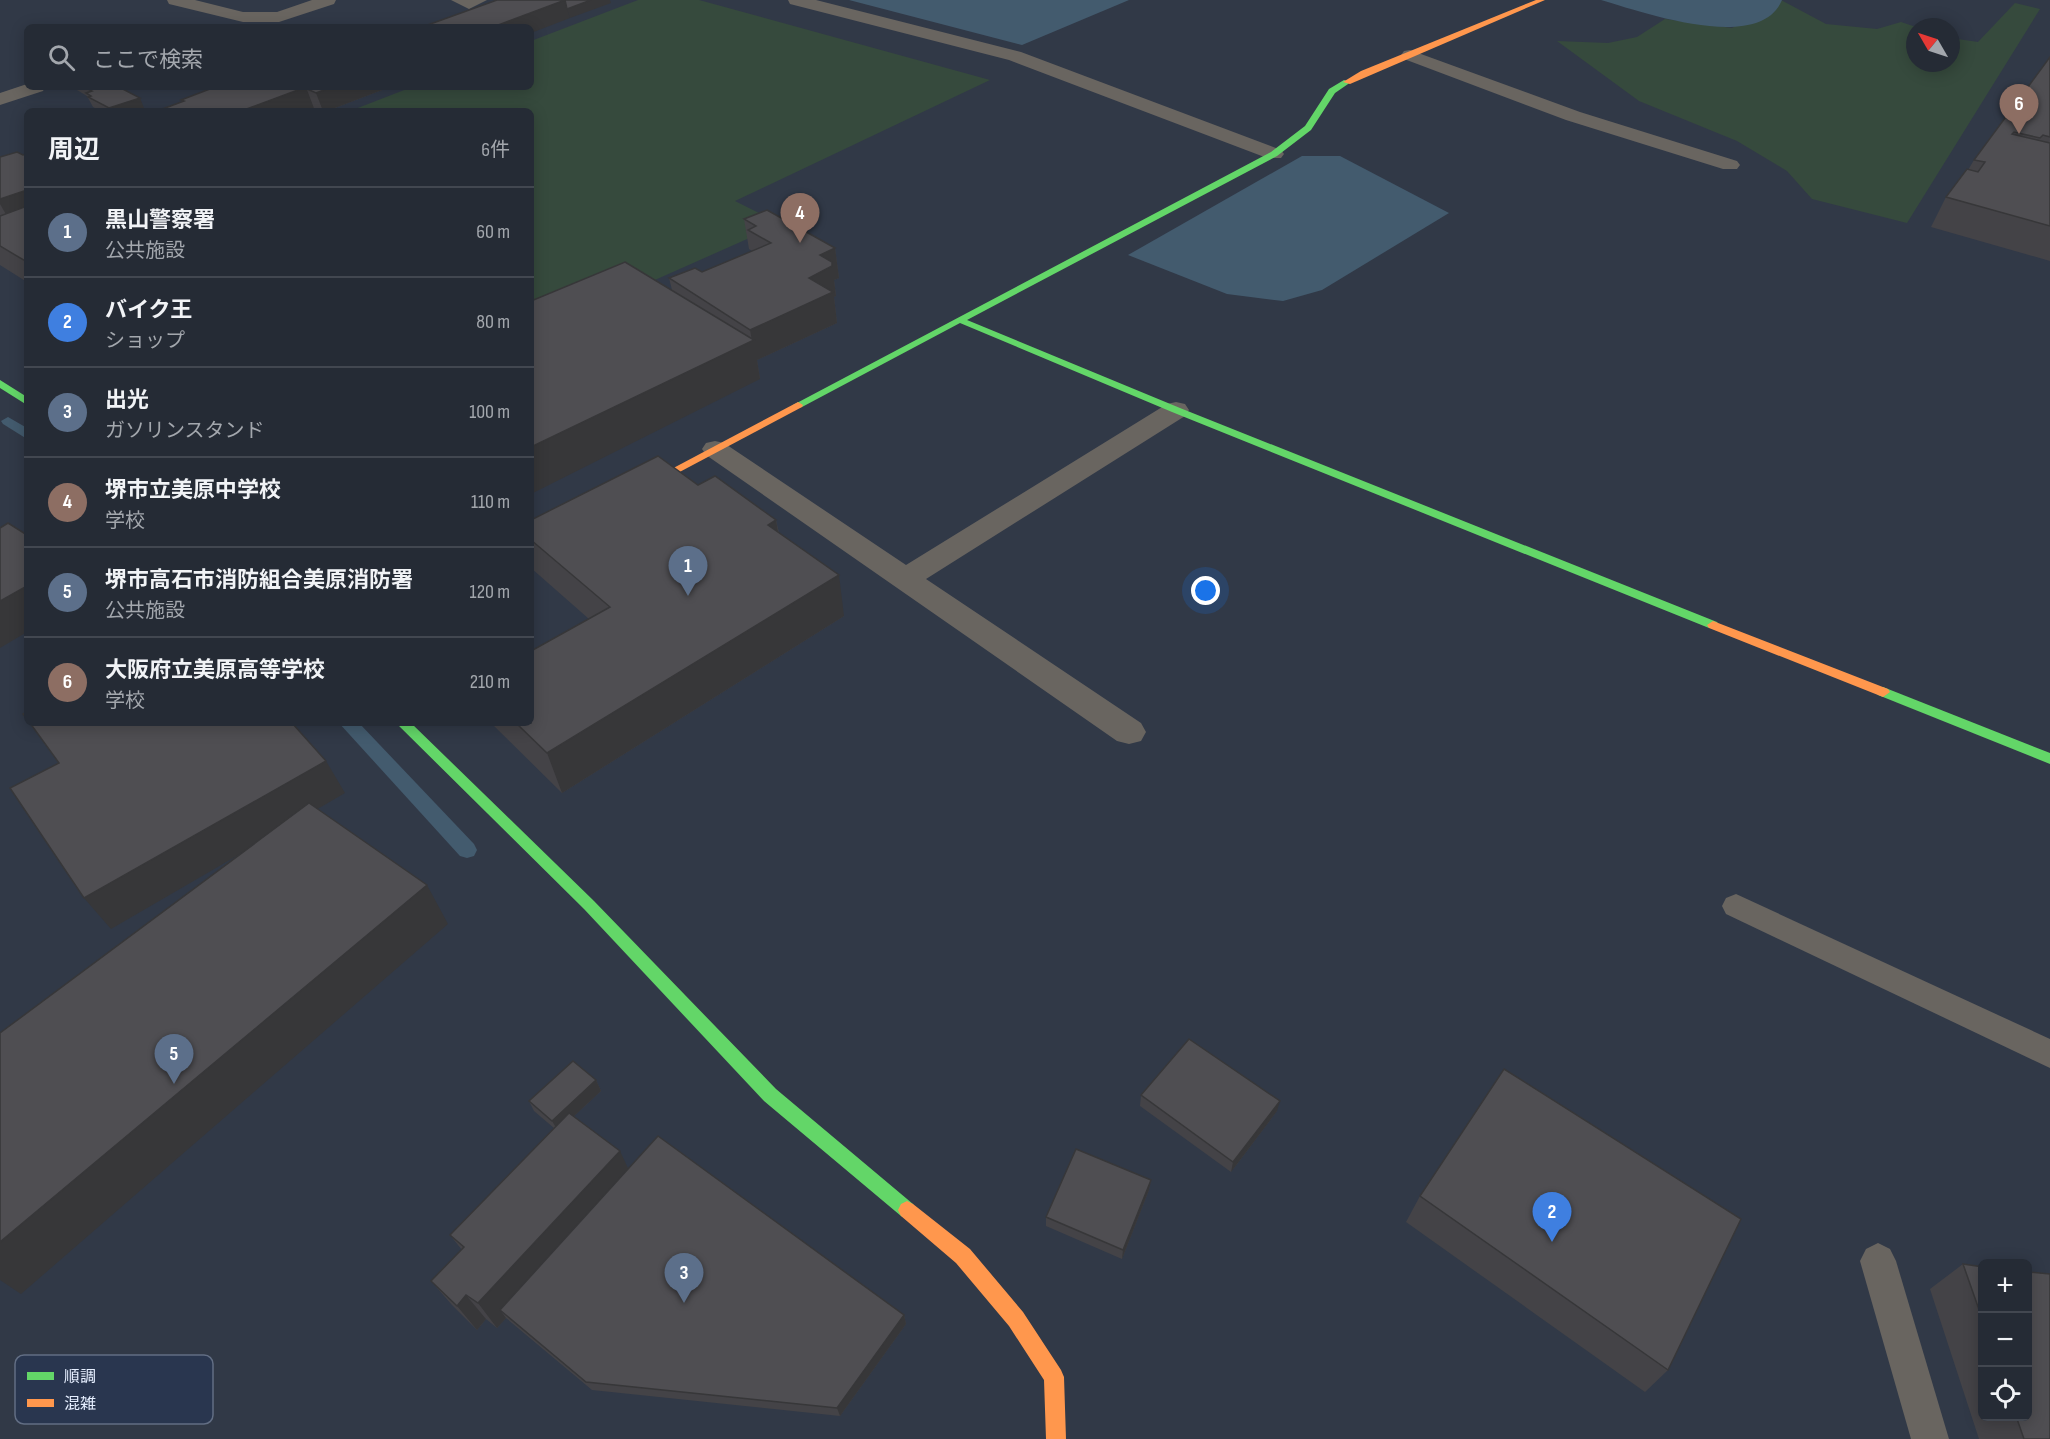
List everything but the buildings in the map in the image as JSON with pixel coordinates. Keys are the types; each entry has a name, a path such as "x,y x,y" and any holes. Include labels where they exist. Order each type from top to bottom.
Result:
{"street":[{"path":"175,0 243,17 279,17 328,0"},
{"path":"459,0 469,4 479,0"},
{"path":"796,0 1015,56 1274,154"},
{"path":"623,497 1274,154 1308,128 1332,91 1364,73 1542,0"},
{"path":"223,24 243,17"},
{"path":"1410,55 1573,116 1730,165"},
{"path":"0,99 27,90"},
{"path":"960,320 1176,410 2050,759"},
{"path":"905,579 1176,410"},
{"path":"715,449 1129,732"},
{"path":"406,726 589,905 770,1095 963,1256 1016,1319 1054,1377 1056,1439"}],"lane":[{"path":"1736,906 2050,1054"},
{"path":"1878,1261 1930,1439"}],"green space":[{"path":"638,0 699,0 990,80 735,201 781,224 534,334 534,108 358,108 404,90 534,90 534,40"},
{"path":"1781,0 1826,24 1877,29 1901,22 1906,24 1906,72 1960,72 1960,39 1978,42 2015,3 2040,9 1907,223 1812,199 1787,171 1737,141 1639,101 1557,41 1608,43 1637,37 1665,19 1732,28"}],"water":[{"path":"849,0 1129,0 1022,45"},
{"path":"1601,0 1782,0 1770,16 1750,24 1726,27 1670,20"},
{"path":"1302,156 1340,156 1449,213 1322,290 1283,301 1227,294 1128,255"}],"waterway":[{"path":"8,421 24,433"},
{"path":"351,726 467,850"}],"traffic: fast":[{"path":"798,405 1274,154 1308,128 1332,91 1347,82"},
{"path":"960,320 1176,410 1713,625"},
{"path":"0,383 24,400"},
{"path":"1883,692 2050,759"},
{"path":"406,726 589,905 770,1095 907,1210"}],"traffic: slow":[{"path":"1347,82 1542,0"},
{"path":"636,491 798,405"},
{"path":"1713,625 1883,692"},
{"path":"907,1210 963,1256 1016,1319 1054,1377 1056,1439"}],"place":[{"name":"大阪府立美原高等学校","path":"2019,134"},
{"name":"堺市立美原中学校","path":"800,243"},
{"name":"黒山警察署","path":"688,596"},
{"name":"堺市高石市消防組合美原消防署","path":"174,1084"},
{"name":"バイク王","path":"1552,1242"},
{"name":"出光","path":"684,1303"}]}
